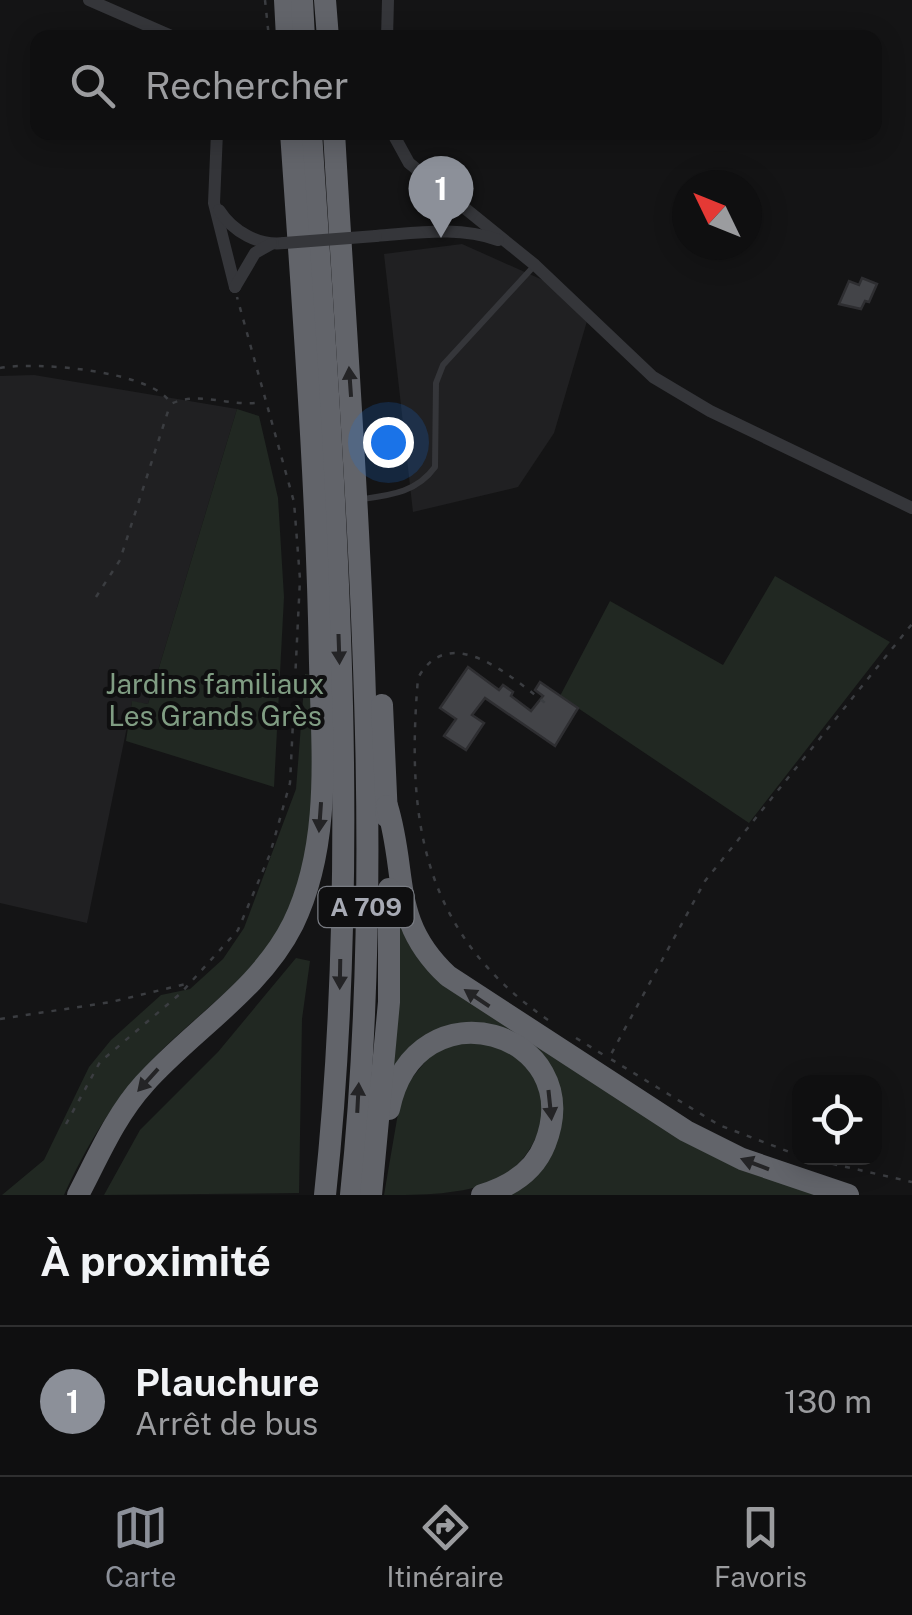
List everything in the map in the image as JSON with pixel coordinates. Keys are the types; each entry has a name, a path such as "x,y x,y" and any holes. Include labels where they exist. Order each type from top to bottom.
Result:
{"highway":[{"path":"285,0 287,30"},
{"path":"302,0 304,30"},
{"path":"326,0 328,30"},
{"path":"78,1195 121,1114 141,1087 239,994 282,942 316,854 321,754 316,512 292,140"},
{"name":"A 709","path":"311,140 336,544 343,774 339,1000 324,1195"},
{"name":"A 709","path":"334,140 365,619 366,971 350,1195"},
{"path":"365,619 378,649 387,806 389,1002 370,1195"},
{"path":"387,806 407,922 424,952 448,976 686,1132 770,1170 848,1195"},
{"path":"373,1170 382,1154 393,1092 402,1070 423,1048 449,1034 481,1031 509,1040 531,1057 545,1076 552,1098 552,1127 540,1156 522,1177 482,1195"}],"street":[{"path":"89,0 158,30"},
{"path":"387,30 388,0"},
{"path":"217,140 214,203 235,288"},
{"path":"397,140 409,162 534,265 653,377 710,411 912,508"},
{"path":"214,203 227,222 278,244"},
{"path":"235,288 255,253 278,244 477,233 506,243"}],"lane":[{"path":"357,500 398,494 428,476 434,467 436,382 443,365 534,265"}],"path":[{"path":"265,0 268,30"},
{"path":"66,1124 100,1062 190,983 238,930 270,854 290,783 300,580 294,502 263,402 235,288"},
{"path":"0,368 130,376 166,393 171,404 120,560 96,598"},
{"path":"171,404 187,398 263,402"},
{"path":"609,1058 706,881 912,624"},
{"path":"549,706 474,654 440,656 426,664 418,678 416,793 426,866 444,904 472,946 528,1006 552,1023"},
{"path":"0,1019 112,1002 190,983"},
{"path":"564,1031 719,1124 792,1153"},
{"path":"838,1165 912,1182"}],"shaded area":[{"path":"462,244 545,281 587,321 554,433 518,487 413,512 384,254"},
{"path":"34,375 237,409 148,704 132,702 87,923 0,903 0,376"}],"green space":[{"name":"Jardins familiaux Les Grands Grès","path":"237,409 259,416 278,498 284,597 274,787 126,741 132,701 148,704"},
{"path":"775,576 890,642 749,823 560,696 610,601 723,665"},
{"path":"305,674 311,675 310,821 296,892 281,925 249,969 164,1047 125,1091 91,1142 64,1195 2,1195 44,1160 89,1067 111,1040 161,995 190,989 223,959 244,928 296,789"},
{"path":"399,923 601,1085 829,1195 504,1195 559,1103 486,1027 392,1069"},
{"path":"296,958 310,961 302,1019 299,1193 104,1195 140,1130 218,1052"},
{"path":"479,1038 520,1059 539,1084 542,1115 531,1147 510,1172 484,1185 442,1193 384,1195 402,1090 434,1051"}],"building":[{"path":"862,278 877,284 869,302 865,301 861,309 839,304 849,281 859,285"},
{"path":"468,667 499,690 503,685 531,711 543,696 535,690 540,682 578,708 555,746 485,698 472,715 484,723 466,750 444,736 456,719 440,708"}],"place":[{"name":"Plauchure","path":"441,238"}]}
